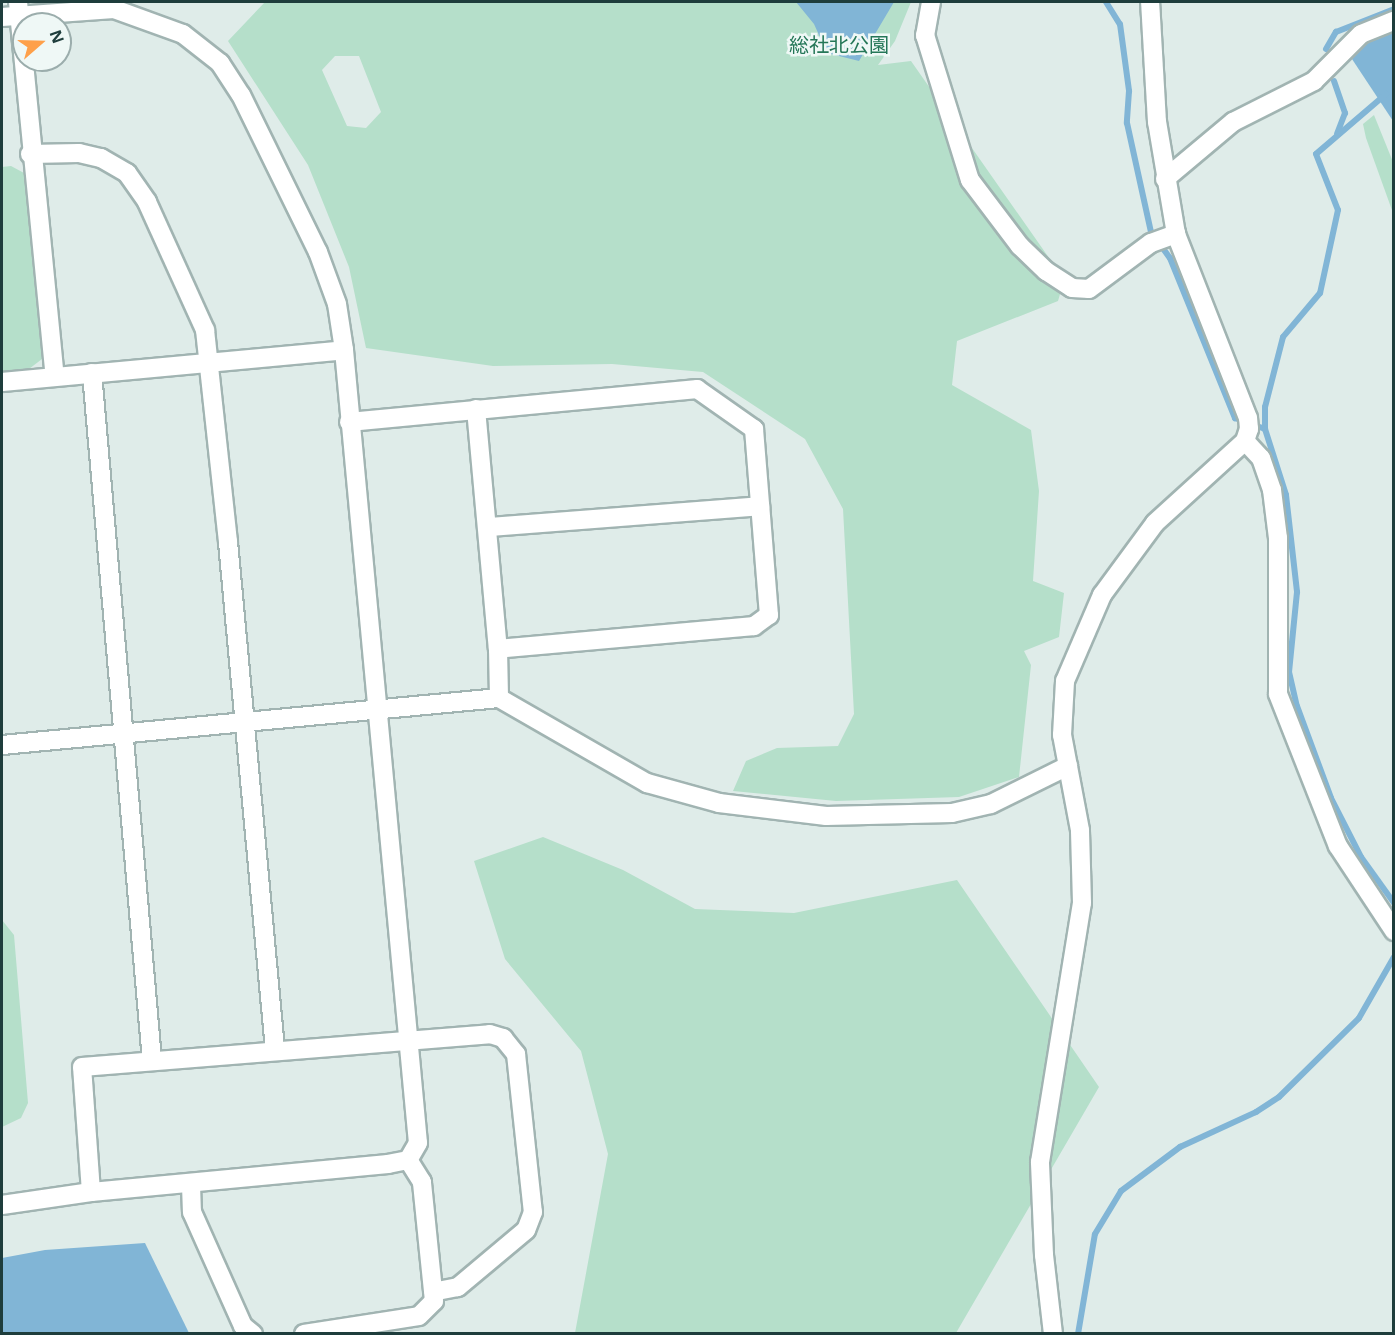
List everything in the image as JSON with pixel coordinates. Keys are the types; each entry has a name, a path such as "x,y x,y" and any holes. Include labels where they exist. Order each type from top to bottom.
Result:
{"street":[{"path":"931,2 925,35 970,180 1020,246 1046,271 1072,288 1089,289 1163,239"},
{"path":"1150,2 1157,122 1165,179 1163,239 1261,458 1272,490 1278,538 1278,694 1338,846 1394,931"},
{"path":"55,376 13,11 114,9 183,34 220,63 241,95 318,252 337,304 344,350 406,1039 418,1143 408,1160"},
{"path":"1165,179 1233,122 1314,81 1361,34 1394,21"},
{"path":"30,154 79,153 101,158 126,173 147,202 205,330 246,723 255,862 275,1050"},
{"path":"2,382 344,350"},
{"path":"92,373 152,1060"},
{"path":"349,422 697,389 754,429 769,615 754,626 498,649"},
{"path":"476,409 489,527 498,649 498,698"},
{"path":"1053,1334 1044,1255 1040,1162 1082,903 1080,830 1062,735 1065,681 1102,595 1155,523 1247,429"},
{"path":"489,527 760,506"},
{"path":"2,745 498,698 647,783 719,803 826,816 952,813 991,804 1068,766"},
{"path":"91,1192 82,1066 490,1034 503,1038 516,1054 533,1212 526,1230 458,1287 433,1292"},
{"path":"2,1205 91,1192 190,1185 408,1160"},
{"path":"304,1334 419,1316 434,1301 422,1182 408,1160"},
{"path":"190,1185 192,1212 243,1326 253,1334"}],"green space":[{"name":"総社北公園","path":"265,2 911,2 895,41 878,65 911,61 1054,265 1063,284 1058,301 957,341 952,385 1031,430 1039,491 1033,581 1064,593 1059,637 1024,651 1031,665 1019,777 959,797 836,801 733,791 746,761 777,748 838,746 854,714 843,509 805,439 703,372 612,364 493,366 366,348 349,267 308,165 228,41","holes":["335,56 359,56 381,112 366,128 347,126 322,70"]},
{"path":"1374,115 1393,162 1393,213 1363,124"},
{"path":"11,166 24,173 42,359 29,369 2,372 2,167"},
{"path":"543,837 623,870 695,909 794,913 957,880 1099,1087 956,1333 575,1333 608,1154 581,1051 505,959 474,861"},
{"path":"2,920 14,935 28,1103 21,1118 2,1127"}],"water":[{"path":"796,2 894,2 859,61 827,53 814,24"},
{"path":"1393,30 1393,121 1348,53 1361,42"},
{"path":"145,1243 189,1333 2,1333 2,1258 45,1250"}],"waterway":[{"path":"1106,2 1120,24 1129,91 1127,123 1151,232 1170,258 1235,418 1265,429"},
{"path":"1326,49 1336,32 1394,9"},
{"path":"1334,81 1345,113 1337,134"},
{"path":"1386,94 1316,154 1338,210 1320,293 1283,337 1265,407 1265,429 1286,495 1297,592 1289,672 1297,706 1331,798 1361,857 1394,903"},
{"path":"1078,1334 1095,1234 1121,1191 1180,1147 1256,1112 1279,1097 1359,1018 1394,957"}]}
